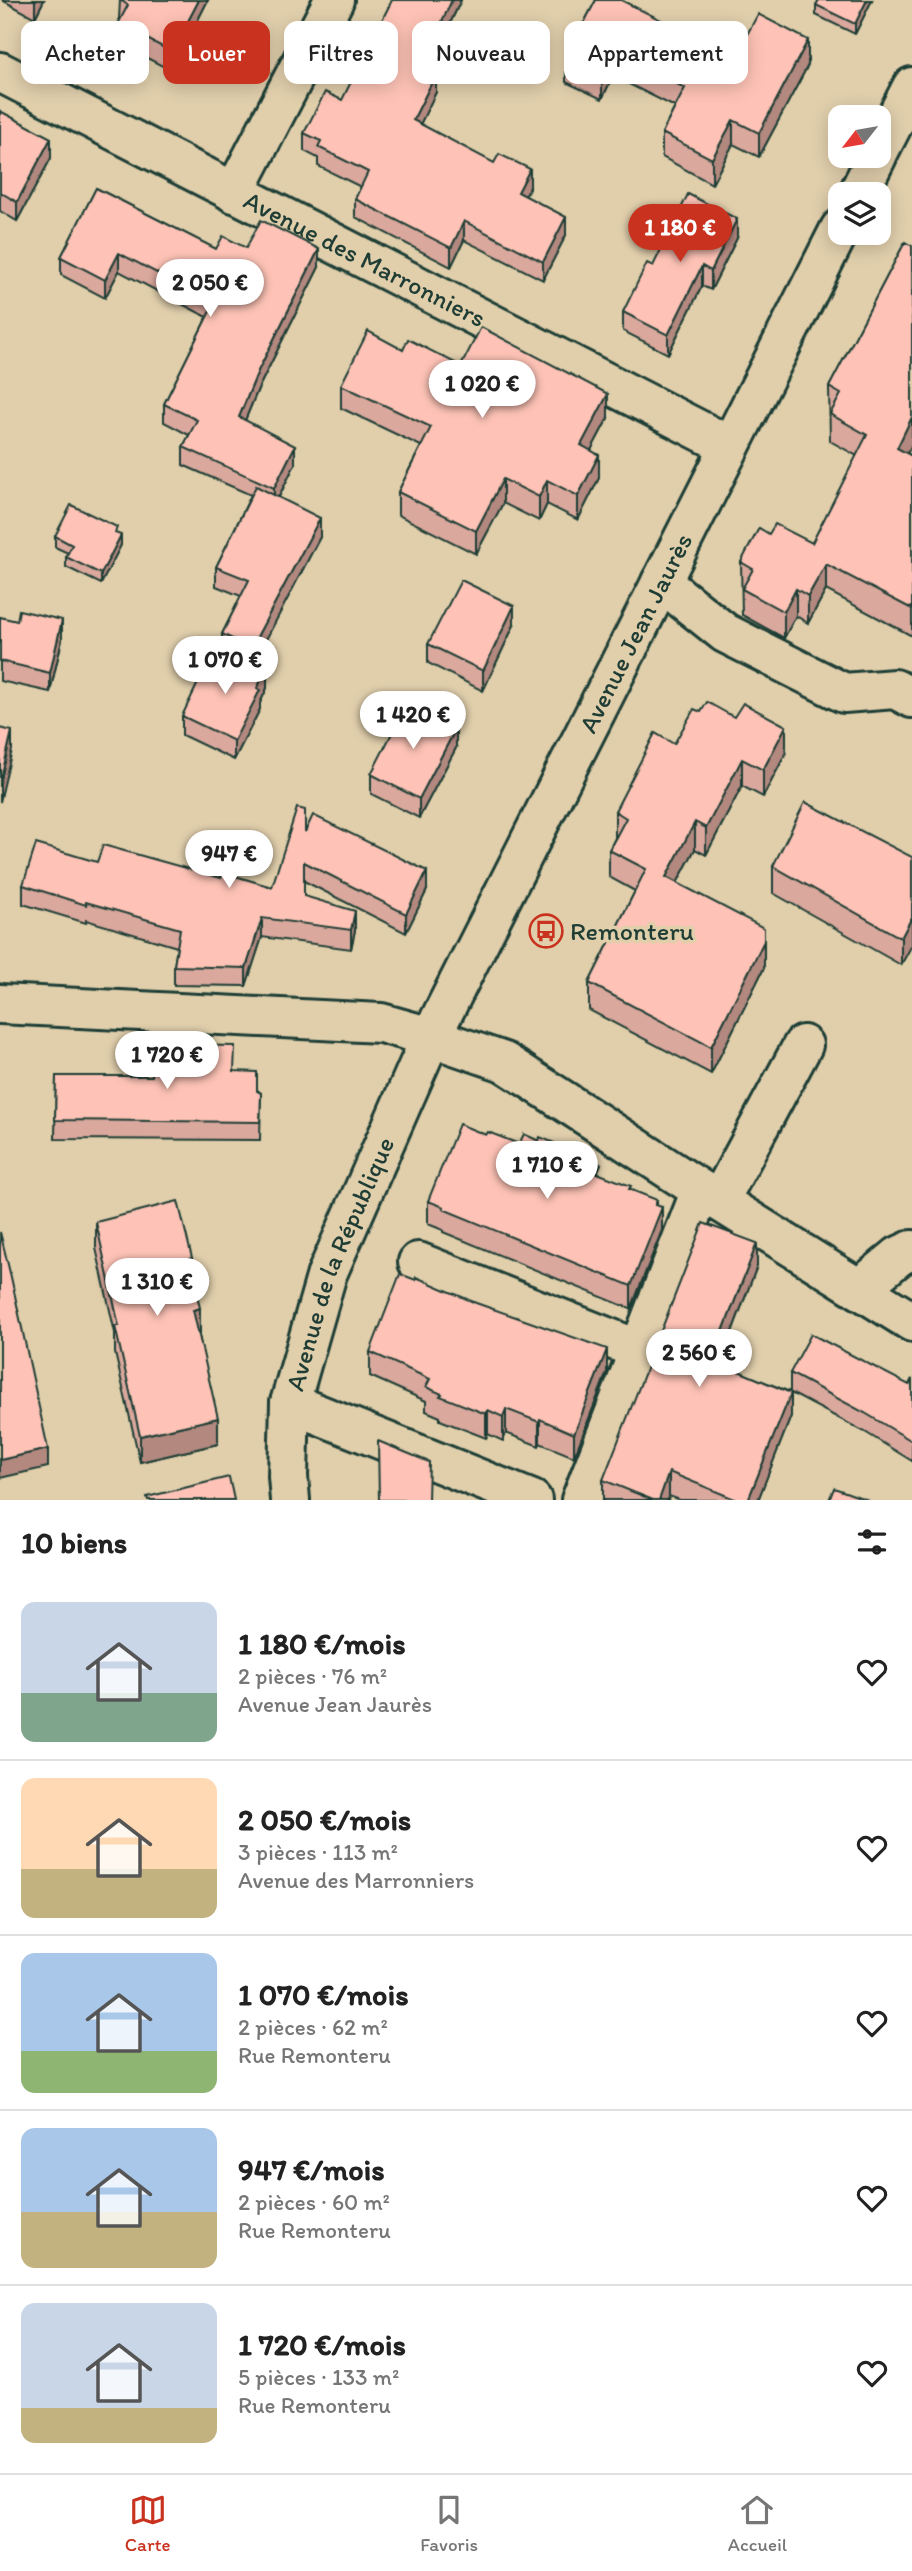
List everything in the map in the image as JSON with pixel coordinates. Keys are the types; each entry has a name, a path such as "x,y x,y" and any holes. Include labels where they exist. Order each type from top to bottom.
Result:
{"street":[{"path":"234,193 334,0"},
{"name":"Avenue des Marronniers","path":"0,72 730,446"},
{"path":"891,128 912,87"},
{"name":"Avenue Jean Jaurès","path":"431,1037 832,245"},
{"path":"661,582 724,633 844,693 895,689 912,698"},
{"path":"0,1003 381,1023 504,1062 912,1322"},
{"name":"Avenue de la République","path":"290,1500 290,1403 327,1274 431,1037"},
{"path":"581,1500 639,1350 710,1195 803,1045"},
{"path":"859,1289 899,1256 912,1250"},
{"path":"418,1262 639,1350"},
{"path":"290,1403 532,1500"}],"building":[{"path":"120,0 199,0 188,21 163,21 163,47 149,40 149,21 120,21 128,5"},
{"path":"392,0 452,0 442,21 412,21 412,84 431,84 413,120 494,163 499,154 530,169 518,192 566,217 543,262 464,221 451,248 355,199 368,172 318,147 321,141 304,133 325,92 342,100 350,84 398,84 398,21 382,21"},
{"path":"596,0 621,0 663,21 585,21"},
{"path":"819,0 867,0 855,24 816,5"},
{"path":"758,14 808,40 759,133 733,120 712,159 662,133 685,88 677,84 748,84 748,33"},
{"path":"0,111 51,138 17,202 0,192"},
{"path":"96,188 216,249 223,236 246,248 261,220 319,249 258,371 239,417 295,446 274,488 183,447 197,420 164,404 214,303 119,253 105,280 61,257"},
{"path":"688,194 737,219 711,271 702,266 668,335 623,312 647,263 653,266"},
{"path":"905,242 912,246 912,417 897,448 912,456 912,609 826,564 808,596 796,589 784,612 742,589 753,569 741,562 759,528 769,534 775,524 812,543 867,435 830,414 841,394 829,387"},
{"path":"481,327 608,394 581,445 599,455 578,496 547,480 539,497 503,479 476,531 398,492 431,427 341,385 368,331 403,350 408,339 461,366"},
{"path":"256,486 320,518 251,648 222,634 249,580 216,567"},
{"path":"71,505 117,527 115,533 121,535 101,574 66,557 72,545 55,536"},
{"path":"461,580 514,606 483,671 428,644"},
{"path":"19,610 62,620 50,673 0,661 0,617 17,621"},
{"path":"211,656 267,669 257,688 260,690 234,741 182,716"},
{"path":"707,702 734,717 743,703 786,726 763,770 742,759 706,828 695,822 666,877 764,928 764,941 711,1047 589,983 646,869 609,850 626,818 615,811 655,733 674,744 694,709 701,712"},
{"path":"407,704 456,728 419,799 371,774"},
{"path":"0,728 12,731 0,783"},
{"path":"805,802 912,857 912,917 901,938 773,866"},
{"path":"297,808 305,810 305,832 313,815 427,871 406,914 304,862 304,896 355,911 351,930 262,918 246,968 174,966 180,929 86,902 86,905 23,885 36,844 97,862 103,845 221,878 222,872 272,887"},
{"path":"171,1045 235,1046 234,1071 257,1072 257,1091 261,1093 260,1122 55,1120 56,1076 152,1076 153,1066 170,1067"},
{"path":"459,1124 519,1144 524,1134 539,1141 540,1137 601,1164 597,1173 657,1200 655,1205 662,1207 631,1286 428,1201"},
{"path":"178,1201 192,1258 189,1259 200,1308 193,1310 218,1418 140,1436 115,1326 119,1326 96,1222"},
{"path":"703,1223 757,1243 712,1360 791,1393 748,1500 737,1500 669,1472 659,1500 653,1500 603,1480"},
{"path":"0,1232 48,1449 0,1460"},
{"path":"400,1274 416,1280 416,1277 476,1303 607,1349 574,1434 540,1419 539,1422 506,1409 503,1417 488,1410 486,1414 440,1396 442,1394 426,1387 430,1379 370,1352"},
{"path":"811,1334 909,1385 912,1379 912,1441 790,1373"},
{"path":"378,1441 429,1462 428,1500 379,1500"},
{"path":"229,1477 234,1500 148,1500 147,1497"},
{"path":"834,1488 868,1500 829,1500"}],"place":[{"name":"Remonteru","path":"546,931"}]}
